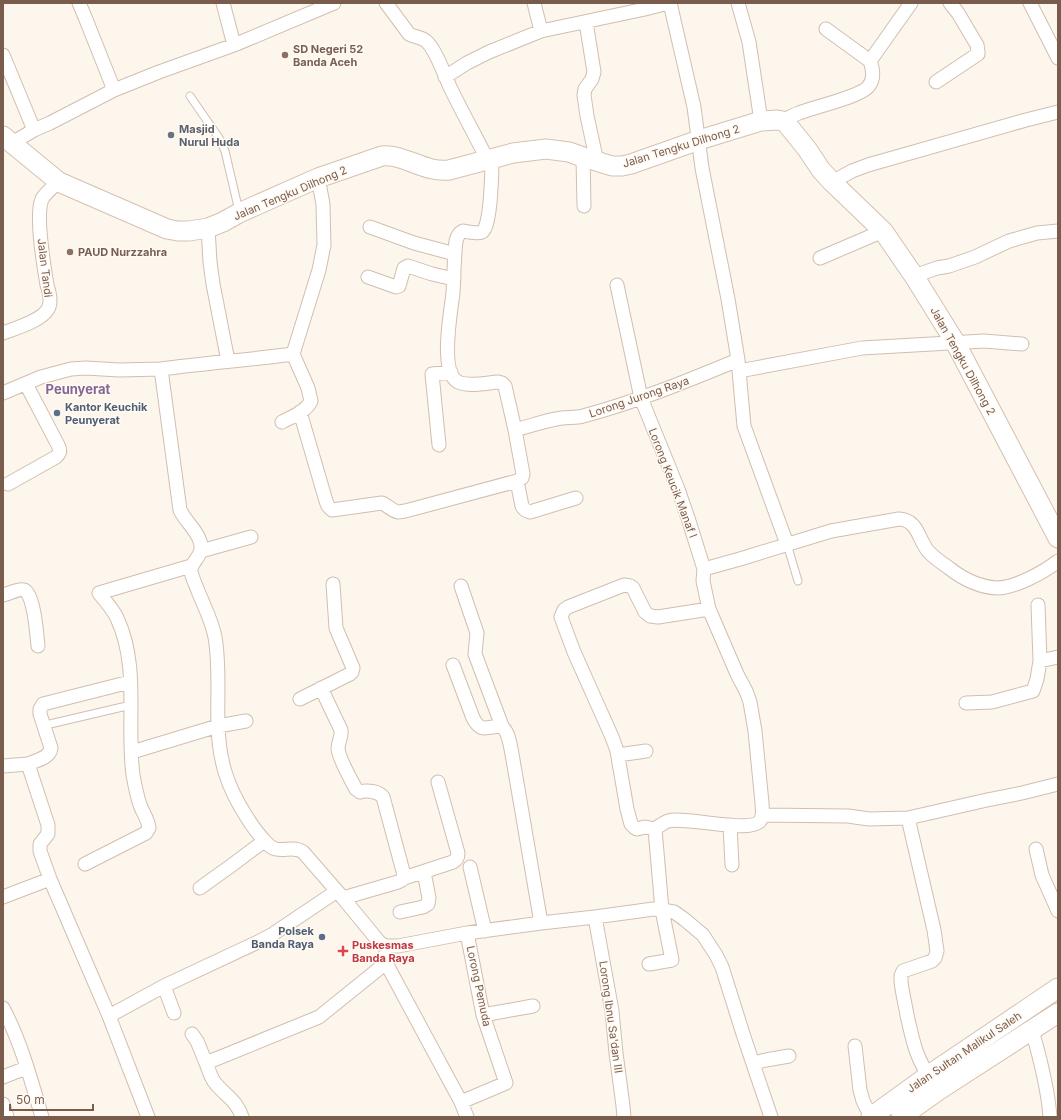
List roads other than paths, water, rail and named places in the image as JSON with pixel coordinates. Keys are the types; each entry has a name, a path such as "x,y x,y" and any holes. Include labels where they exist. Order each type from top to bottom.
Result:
{"street":[{"path":"79,3 114,90"},
{"path":"223,3 234,45"},
{"path":"7,139 50,123 114,90 234,45 334,3"},
{"path":"300,412 326,501 332,510 382,503 396,512 399,512 517,481 523,476 515,430 504,384 498,382 471,384 457,381 453,378 448,364 448,328 454,279 456,241 460,232 479,233 484,231 487,227 490,208 490,159 445,77 429,44 425,40 409,34 386,3"},
{"path":"534,3 541,31"},
{"path":"445,77 467,63 489,52 541,31 669,3 694,107 702,168 728,299 738,365 744,426 787,544"},
{"path":"738,3 749,42 761,121"},
{"path":"870,61 911,3"},
{"path":"936,82 978,54 977,45 958,13 950,3"},
{"path":"1030,3 1058,58"},
{"path":"584,206 590,160 584,95 585,89 592,79 594,72 586,22"},
{"path":"782,121 798,113 854,95 868,87 873,75 870,61 826,29"},
{"path":"3,55 34,130"},
{"path":"832,182 852,171 868,165 1058,112"},
{"name":"Jalan Tengku Dilhong 2","path":"7,139 59,182 167,229 189,231 208,228 318,178 382,156 389,155 397,157 429,169 441,171 513,153 546,149 569,152 612,166 622,166 698,140 761,121 782,121 790,127 832,182 883,231 914,276 955,342 1058,538"},
{"path":"282,422 310,405 311,401 308,388 293,354 319,270 324,245 323,204 318,178"},
{"name":"Jalan Tandi","path":"3,333 40,317 49,308 49,295 40,230 40,210 45,194 59,182"},
{"path":"370,227 414,243 455,254"},
{"path":"208,228 213,284 228,361"},
{"path":"820,258 883,231"},
{"path":"914,276 937,268 949,266 1009,241 1037,232 1058,231"},
{"path":"368,277 396,287 399,286 404,268 408,266 454,279"},
{"name":"Lorong Keucik Manaf I","path":"617,285 641,398 678,489 688,518 704,568 703,581 709,609 737,674 746,691 753,712 762,815"},
{"name":"Lorong Jurong Raya","path":"515,430 558,418 582,417 641,398 694,378 738,365 862,348 984,341 1022,344"},
{"path":"3,393 41,377 79,368 97,368 101,370 161,369 293,354"},
{"path":"85,864 146,833 149,828 149,822 140,806 136,793 133,774 129,661 124,635 116,616 99,593 191,566 201,551 199,540 180,510 161,369"},
{"path":"439,445 432,374 450,372"},
{"path":"8,484 56,457 60,451 26,384"},
{"path":"517,481 522,506 530,512 576,498"},
{"path":"704,568 740,559 831,531 903,519 911,522 923,544 931,554 961,577 978,584 998,588 1018,583 1047,570 1058,562"},
{"path":"201,551 251,537"},
{"path":"191,566 193,579 215,635 217,657 218,726 223,766 231,790 264,841 276,849 296,848 301,850 380,943 386,946 398,946 485,931 646,910 674,912 703,935 722,967 771,1117"},
{"path":"300,699 352,672 353,668 336,628 333,584"},
{"path":"655,830 645,827 638,829 634,828 630,824 618,755 612,737 574,652 562,621 562,614 568,607 624,585 633,588 645,612 653,617 709,609"},
{"path":"461,586 477,634 475,654 502,726 507,733 512,754 541,923"},
{"path":"3,595 22,589 27,591 30,597 36,622 38,646"},
{"path":"966,703 992,702 1033,690 1037,679 1040,661 1038,604"},
{"path":"1040,661 1058,657"},
{"path":"453,665 477,725 484,728 502,726"},
{"path":"3,766 28,764 47,757 51,752 40,714 43,704 130,682"},
{"path":"321,688 341,730 338,745 339,753 356,789 360,792 377,792 383,797 404,871 404,878"},
{"path":"132,752 218,726 246,721"},
{"path":"618,755 646,751"},
{"path":"28,764 48,825 48,834 40,844 40,847 50,879 109,1016 148,1117"},
{"path":"109,1016 164,986 258,942 340,895 398,882 404,878 456,861 458,853 438,782"},
{"path":"655,830 664,823 672,821 753,825 760,822 762,815 848,816 869,819 908,818 1058,784"},
{"path":"908,818 934,930 937,951 935,958 932,961 903,971 901,981 916,1049 923,1067 934,1082"},
{"path":"730,825 732,865"},
{"path":"648,964 672,960 662,910 655,830"},
{"path":"200,888 264,841"},
{"path":"1036,849 1042,875 1058,911"},
{"path":"470,866 485,931"},
{"path":"400,912 423,907 428,904 429,898 424,872"},
{"path":"3,897 50,879"},
{"name":"Lorong Ibnu Sa'dan III","path":"595,917 612,1011 624,1117"},
{"name":"Lorong Pemuda","path":"461,1102 506,1083 483,1015 467,934"},
{"path":"386,946 386,963 461,1102 467,1117"},
{"path":"206,1063 319,1017 386,963"},
{"path":"164,986 174,1013"},
{"name":"Jalan Sultan Malikul Saleh","path":"901,1117 934,1082 1058,988"},
{"path":"483,1015 533,1006"},
{"path":"3,1008 21,1050 38,1099 42,1117"},
{"name":"Jalan Sultan Malikul Saleh","path":"871,1117 1032,1030 1058,1013"},
{"path":"1032,1030 1054,1103 1050,1117"},
{"path":"192,1034 197,1040 215,1084 238,1107 242,1117"},
{"path":"855,1046 860,1090 863,1101 871,1117"},
{"path":"753,1063 789,1056"},
{"path":"3,1077 26,1068"},
{"path":"3,1104 7,1117"}],"lane":[{"path":"190,96 219,138 225,150 239,214"},
{"path":"787,544 798,580"},
{"path":"50,724 131,705"}],"place":[{"name":"SD Negeri 52 Banda Aceh","path":"285,55"},
{"name":"Masjid Nurul Huda","path":"171,135"},
{"name":"PAUD Nurzzahra","path":"70,252"},
{"name":"Kantor Keuchik Peunyerat","path":"57,413"},
{"name":"Polsek Banda Raya","path":"322,937"},
{"name":"Puskesmas Banda Raya","path":"343,951"}],"district":[{"name":"Peunyerat","path":"78,389"}]}
